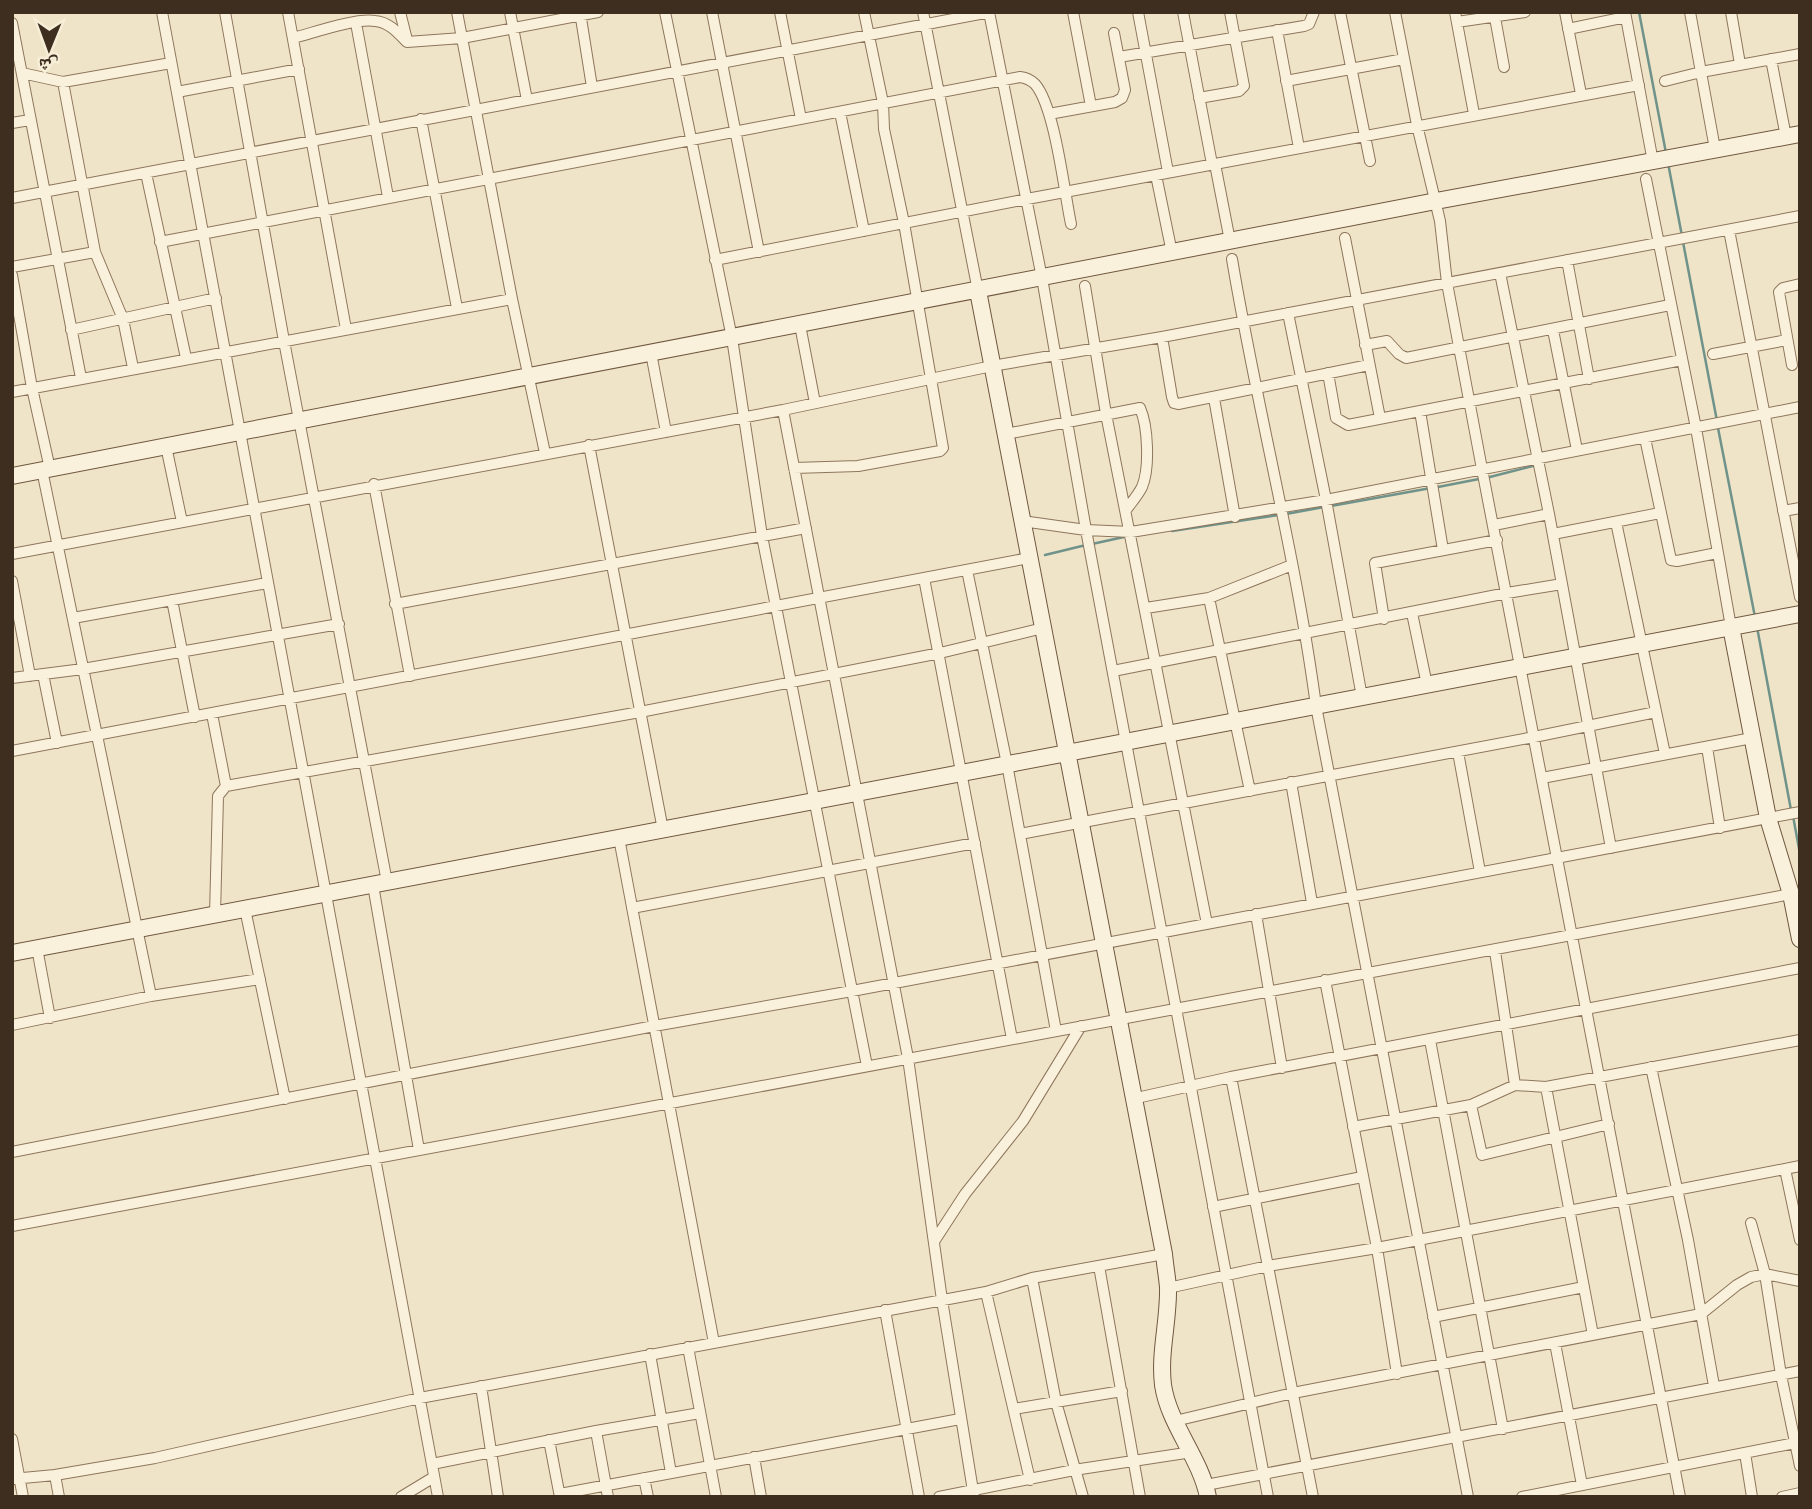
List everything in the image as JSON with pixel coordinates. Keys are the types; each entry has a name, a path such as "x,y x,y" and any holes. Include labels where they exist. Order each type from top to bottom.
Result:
{"main road":[{"path":"12,476 1436,201 1793,135"},
{"path":"978,291 1164,1255 1168,1288 1162,1361 1164,1388 1175,1421 1192,1451 1207,1491"},
{"path":"12,953 1800,614"},
{"path":"1731,627 1768,818 1799,930"}],"street":[{"path":"162,12 438,1497"},
{"path":"225,12 364,761 418,1150"},
{"path":"288,12 346,329"},
{"path":"400,12 407,42"},
{"path":"457,12 488,180 545,453"},
{"path":"510,12 527,100"},
{"path":"293,38 375,20 393,28 407,42 462,38 598,12"},
{"path":"665,12 732,338 762,536 867,1066"},
{"path":"712,12 759,251"},
{"path":"780,12 801,119"},
{"path":"794,468 859,466 940,451 943,443 904,223 884,129 883,103 864,12"},
{"path":"923,12 978,291"},
{"path":"12,198 989,12 1042,278 1086,530 1268,1497"},
{"path":"1073,12 1091,106"},
{"path":"1138,12 1172,253"},
{"path":"1183,12 1230,241"},
{"path":"1199,98 1240,91 1244,86 1230,12"},
{"path":"1119,57 1309,24 1314,12"},
{"path":"1340,12 1370,161"},
{"path":"1395,12 1436,201 1447,283 1482,469 1681,1497"},
{"path":"1474,114 1456,17 1525,12"},
{"path":"1565,12 1581,94"},
{"path":"1690,12 1715,149"},
{"path":"1731,12 1740,64"},
{"path":"580,14 592,88"},
{"path":"1495,15 1504,67"},
{"path":"1568,29 1625,15 1639,85 1665,159"},
{"path":"12,23 81,377"},
{"path":"356,23 388,197"},
{"path":"1277,30 1299,148"},
{"path":"1049,114 1115,102 1124,95 1114,33"},
{"path":"1665,81 1800,54"},
{"path":"1286,81 1404,59"},
{"path":"1771,59 1793,135"},
{"path":"22,73 63,82 171,63"},
{"path":"177,92 299,69"},
{"path":"160,242 262,220 488,180 1020,77 1030,79 1039,91 1049,114 1070,224"},
{"path":"63,82 95,252 123,319 133,368"},
{"path":"715,260 1474,114 1639,85"},
{"path":"840,112 864,231"},
{"path":"421,119 457,308"},
{"path":"12,123 30,120"},
{"path":"146,173 186,358"},
{"path":"1646,179 1696,428 1731,627"},
{"path":"12,554 374,484 783,410 992,366 1162,337 1800,216"},
{"path":"1729,230 1800,597"},
{"path":"1345,238 1380,418"},
{"path":"12,267 95,252"},
{"path":"1232,259 1255,388 1282,508 1329,776 1468,1497"},
{"path":"1567,260 1589,379"},
{"path":"1500,273 1553,534 1611,848"},
{"path":"12,275 57,545 151,996"},
{"path":"1792,365 1779,292 1783,288 1800,284"},
{"path":"1085,286 1106,414 1207,924"},
{"path":"71,330 216,298"},
{"path":"12,392 81,377 512,299"},
{"path":"1365,345 1387,341 1399,355 1406,358 1670,305"},
{"path":"1288,313 1362,697"},
{"path":"800,325 816,403"},
{"path":"1553,330 1577,450"},
{"path":"1162,337 1174,403 1178,404 1369,365"},
{"path":"1713,354 1787,340"},
{"path":"651,353 666,432"},
{"path":"1328,373 1336,418 1348,425 1682,360"},
{"path":"1214,398 1235,517"},
{"path":"1022,521 1131,533 1326,500 1800,407"},
{"path":"1006,433 1140,408 1147,470 1142,487 1126,510"},
{"path":"783,410 908,1058 973,1494"},
{"path":"1420,411 1443,550"},
{"path":"1645,438 1671,560 1717,553"},
{"path":"589,445 663,830"},
{"path":"166,446 182,522"},
{"path":"374,484 410,676"},
{"path":"1783,511 1800,508"},
{"path":"1553,534 1660,513"},
{"path":"1494,525 1549,514"},
{"path":"1616,522 1665,754"},
{"path":"395,604 806,528"},
{"path":"1384,619 1373,567 1375,563 1497,540"},
{"path":"12,751 1029,558"},
{"path":"1146,608 1209,598 1292,565"},
{"path":"967,570 1007,764 1056,1031"},
{"path":"925,578 1012,1039"},
{"path":"12,581 30,676"},
{"path":"73,618 267,583"},
{"path":"1113,671 1562,584"},
{"path":"1209,598 1250,791"},
{"path":"172,600 195,717"},
{"path":"1412,613 1426,685"},
{"path":"12,678 83,669 339,624"},
{"path":"215,915 219,796 226,786 790,683 982,644 1043,628"},
{"path":"43,674 57,743"},
{"path":"1020,834 1656,712"},
{"path":"212,714 226,786"},
{"path":"1542,778 1752,738"},
{"path":"1707,747 1720,828"},
{"path":"1458,752 1480,872"},
{"path":"1291,782 1312,903"},
{"path":"12,1152 654,1026 1800,812"},
{"path":"619,838 714,1343"},
{"path":"632,908 975,843"},
{"path":"12,1226 1791,894"},
{"path":"245,909 285,1099"},
{"path":"1256,914 1282,1068"},
{"path":"37,948 50,1018"},
{"path":"1495,951 1515,1085"},
{"path":"1132,1099 1231,1077 1800,968"},
{"path":"12,1025 151,996 260,979"},
{"path":"1325,980 1377,1248 1397,1374"},
{"path":"935,1240 965,1194 1023,1121 1081,1027"},
{"path":"1430,1040 1503,1429"},
{"path":"1353,1127 1471,1105 1515,1085 1546,1087 1800,1040"},
{"path":"1651,1067 1714,1386"},
{"path":"1231,1077 1313,1497"},
{"path":"1546,1087 1593,1335"},
{"path":"1471,1105 1482,1154 1609,1124"},
{"path":"1168,1288 1268,1266 1377,1248 1800,1166"},
{"path":"1785,1169 1800,1240"},
{"path":"1213,1207 1362,1177"},
{"path":"1751,1223 1765,1274 1780,1375 1800,1466"},
{"path":"16,1479 155,1458 420,1398 986,1292 1032,1278 1164,1255"},
{"path":"1099,1266 1140,1497"},
{"path":"1175,1421 1293,1393 1701,1314 1737,1285 1765,1274 1800,1281"},
{"path":"1032,1278 1056,1402 1083,1497"},
{"path":"1433,1317 1584,1287"},
{"path":"986,1292 1030,1480"},
{"path":"885,1310 919,1497"},
{"path":"1555,1343 1582,1485"},
{"path":"688,1347 716,1497"},
{"path":"650,1354 671,1473"},
{"path":"1207,1491 1264,1474 1307,1465 1800,1371"},
{"path":"481,1386 498,1497"},
{"path":"1014,1409 1122,1391"},
{"path":"432,1464 701,1413"},
{"path":"549,1440 560,1495 960,1419"},
{"path":"596,1431 608,1497"},
{"path":"12,1439 16,1479 23,1497"},
{"path":"1522,1497 1796,1443"},
{"path":"939,1497 973,1494 1074,1470 1192,1451"},
{"path":"1745,1453 1752,1497"},
{"path":"754,1457 761,1497"},
{"path":"55,1475 59,1497"},
{"path":"401,1497 434,1477"},
{"path":"644,1478 648,1497"},
{"path":"1782,1497 1800,1493"}],"waterway":[{"path":"1639,12 1666,153"},
{"path":"1668,163 1682,236"},
{"path":"1683,242 1717,421"},
{"path":"1718,428 1755,617"},
{"path":"1486,478 1537,465"},
{"path":"1438,487 1479,479"},
{"path":"1331,506 1431,488"},
{"path":"1286,514 1324,507"},
{"path":"1172,531 1279,515"},
{"path":"1092,544 1124,537"},
{"path":"1045,555 1086,545"},
{"path":"1757,627 1791,810"},
{"path":"1793,816 1800,854"}]}
